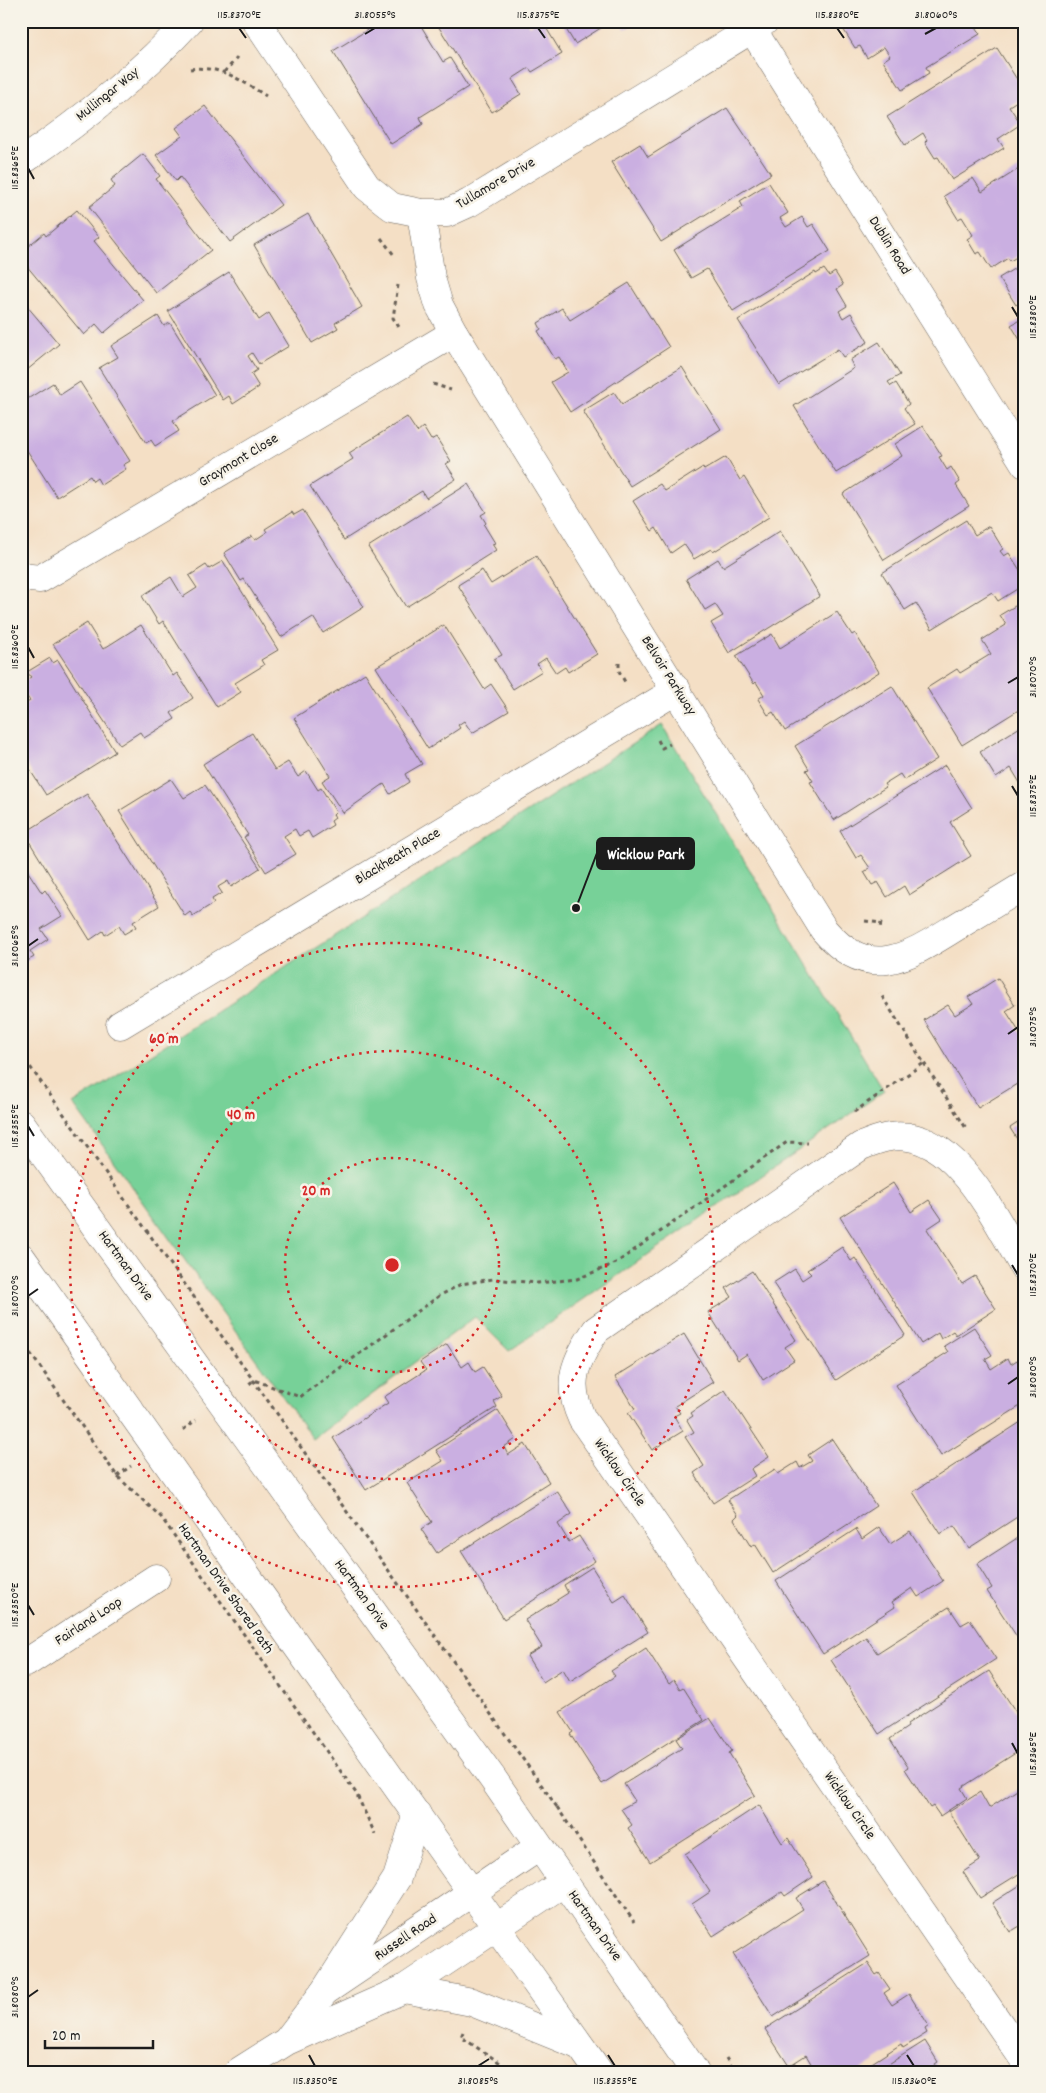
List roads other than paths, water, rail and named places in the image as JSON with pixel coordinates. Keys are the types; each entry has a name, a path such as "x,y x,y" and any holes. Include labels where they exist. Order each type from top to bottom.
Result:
{"street":[{"name":"Mullingar Way","path":"21,162 56,138 160,54 189,21"},
{"name":"Tullamore Drive","path":"256,21 367,187 392,207 421,213 447,213 469,203 759,25"},
{"name":"Dublin Road","path":"759,25 1025,464"},
{"name":"Belvoir Parkway","path":"421,213 432,278 439,305 454,333 824,930 838,946 854,955 878,960 892,960 913,953 1025,884"},
{"name":"Graymont Close","path":"21,577 40,579 454,333"},
{"name":"Blackheath Place","path":"120,1025 677,690"},
{"name":"Hartman Drive","path":"21,1123 493,1779 695,2072"},
{"name":"Wicklow Circle","path":"1025,1268 966,1173 944,1153 920,1140 890,1136 861,1146 596,1330 581,1353 573,1378 574,1401 582,1419 1025,2061"},
{"path":"21,1257 473,1893 578,2045 599,2072"},
{"name":"Fairland Loop","path":"21,1663 26,1663 156,1578"},
{"path":"324,1992 397,1878 417,1814"},
{"name":"Russell Road","path":"287,2042 324,1992 539,1848"},
{"name":"Russell Road","path":"238,2072 287,2042 404,1989 563,1883"},
{"path":"404,1989 472,2002 578,2045"}],"place":[{"name":"Wicklow Park","path":"576,908"}]}
